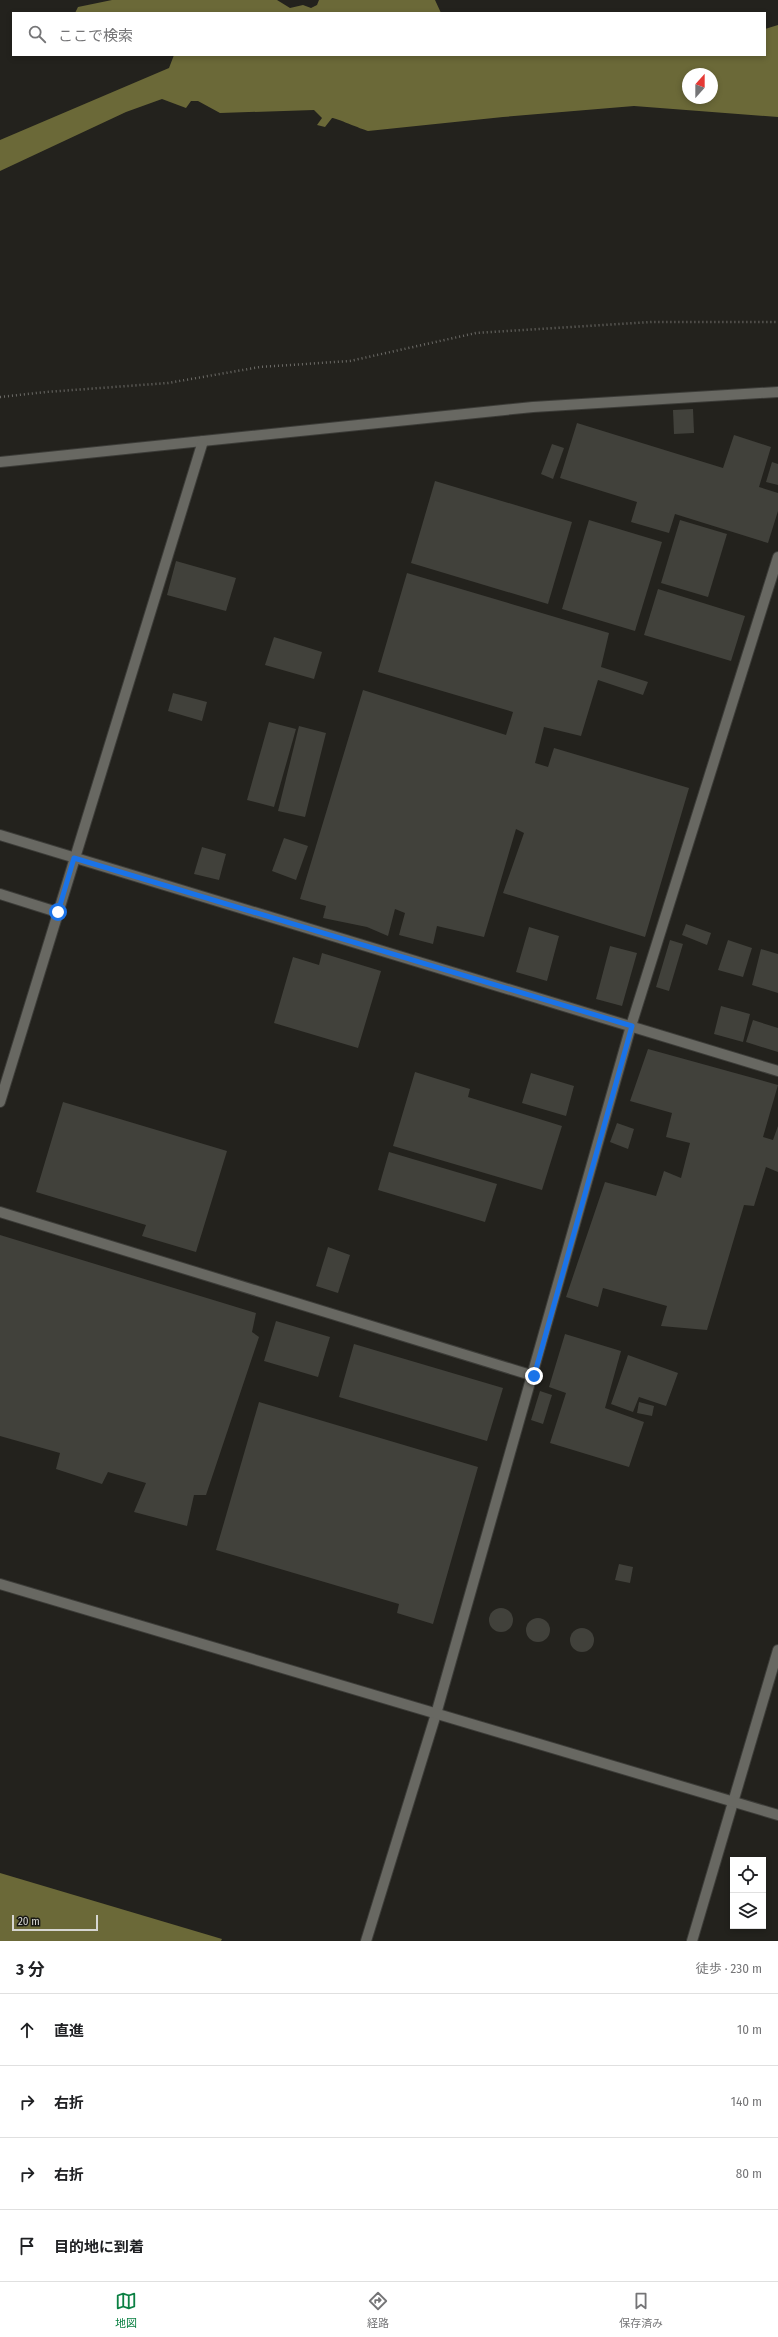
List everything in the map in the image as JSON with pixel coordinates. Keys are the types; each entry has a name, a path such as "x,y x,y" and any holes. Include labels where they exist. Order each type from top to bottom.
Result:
{"street":[{"path":"0,462 533,408 778,392"},
{"path":"0,1102 203,441"},
{"path":"366,1941 436,1714 534,1376 632,1026 778,557"},
{"path":"0,836 778,1070"},
{"path":"0,894 58,912"},
{"path":"0,1212 534,1376"},
{"path":"0,1584 778,1815"},
{"path":"692,1941 778,1650"}],"path":[{"path":"0,398 46,392 168,383 260,367 350,361 476,333 652,322 778,322"}],"shaded area":[{"path":"112,0 277,0 290,8 303,5 311,8 317,5 319,0 435,0 441,12 76,12 78,7"},
{"path":"778,25 778,117 634,106 503,117 368,131 332,118 325,127 317,125 322,118 314,110 220,113 198,101 191,101 186,108 162,99 126,112 0,171 0,140 169,68 174,56 766,56 766,29"},
{"path":"0,1873 222,1939 221,1941 0,1941"}],"building":[{"path":"693,409 694,433 674,434 673,410"},
{"path":"577,423 723,468 734,435 771,447 759,487 778,493 778,511 768,543 675,514 669,533 631,522 637,502 560,478"},
{"path":"552,444 564,448 553,479 541,474"},
{"path":"772,462 778,464 778,485 766,482"},
{"path":"435,481 572,522 548,604 411,563"},
{"path":"589,520 662,542 635,631 562,609"},
{"path":"680,520 727,534 708,597 661,583"},
{"path":"176,561 236,578 226,611 167,595"},
{"path":"407,573 609,633 601,667 648,682 643,695 598,680 581,736 544,727 535,763 548,767 554,748 689,788 645,937 503,893 524,833 516,829 484,937 437,926 433,944 399,935 405,913 395,909 388,936 367,927 323,918 326,906 300,899 363,690 506,735 513,712 378,672"},
{"path":"658,589 745,616 731,661 644,635"},
{"path":"274,637 322,652 314,679 265,665"},
{"path":"173,693 207,702 202,721 168,711"},
{"path":"269,722 296,729 274,807 247,800"},
{"path":"299,726 326,733 305,817 278,811"},
{"path":"284,838 308,846 296,880 272,871"},
{"path":"202,847 226,854 219,880 194,874"},
{"path":"686,924 711,933 707,945 682,935"},
{"path":"529,927 559,936 547,981 516,972"},
{"path":"670,940 683,944 669,991 656,987"},
{"path":"728,940 752,948 743,977 718,970"},
{"path":"610,946 637,953 622,1006 596,999"},
{"path":"761,949 778,954 778,993 752,985"},
{"path":"322,953 381,971 358,1048 274,1023 293,957 319,965"},
{"path":"721,1006 750,1014 743,1042 714,1034"},
{"path":"753,1020 778,1028 778,1052 746,1042"},
{"path":"648,1049 778,1085 763,1137 773,1140 778,1126 778,1172 766,1167 754,1206 744,1205 707,1330 661,1326 667,1306 603,1288 598,1307 566,1297 605,1182 656,1196 664,1171 681,1178 690,1143 666,1137 672,1113 630,1101"},
{"path":"415,1072 470,1089 468,1097 562,1126 542,1190 393,1146"},
{"path":"531,1073 574,1086 566,1116 522,1103"},
{"path":"63,1102 227,1151 196,1252 142,1236 146,1225 36,1192"},
{"path":"617,1123 634,1129 628,1149 610,1142"},
{"path":"389,1152 497,1184 485,1222 378,1190"},
{"path":"0,1235 256,1313 252,1332 259,1337 206,1495 194,1495 187,1526 134,1512 146,1483 108,1472 102,1484 56,1469 60,1453 0,1436"},
{"path":"328,1247 350,1255 338,1293 316,1286"},
{"path":"276,1321 330,1337 318,1377 264,1361"},
{"path":"565,1334 621,1351 605,1408 644,1422 629,1467 550,1443 566,1393 549,1387"},
{"path":"354,1344 503,1388 487,1441 339,1397"},
{"path":"628,1355 678,1373 666,1406 639,1397 633,1412 611,1404"},
{"path":"540,1391 552,1395 543,1424 531,1420"},
{"path":"259,1402 478,1467 433,1624 397,1613 399,1604 216,1550"},
{"path":"639,1402 654,1406 652,1416 637,1413"},
{"path":"619,1564 633,1567 630,1583 615,1580"},
{"path":"501,1608 510,1611 513,1620 510,1629 501,1632 492,1629 489,1620 492,1611"},
{"path":"538,1618 547,1621 550,1630 547,1639 538,1642 529,1639 526,1630 529,1621"},
{"path":"582,1628 591,1631 594,1640 591,1649 582,1652 573,1649 570,1640 573,1631"}],"route":[{"path":"58,912 74,858 632,1026 534,1376"}]}
